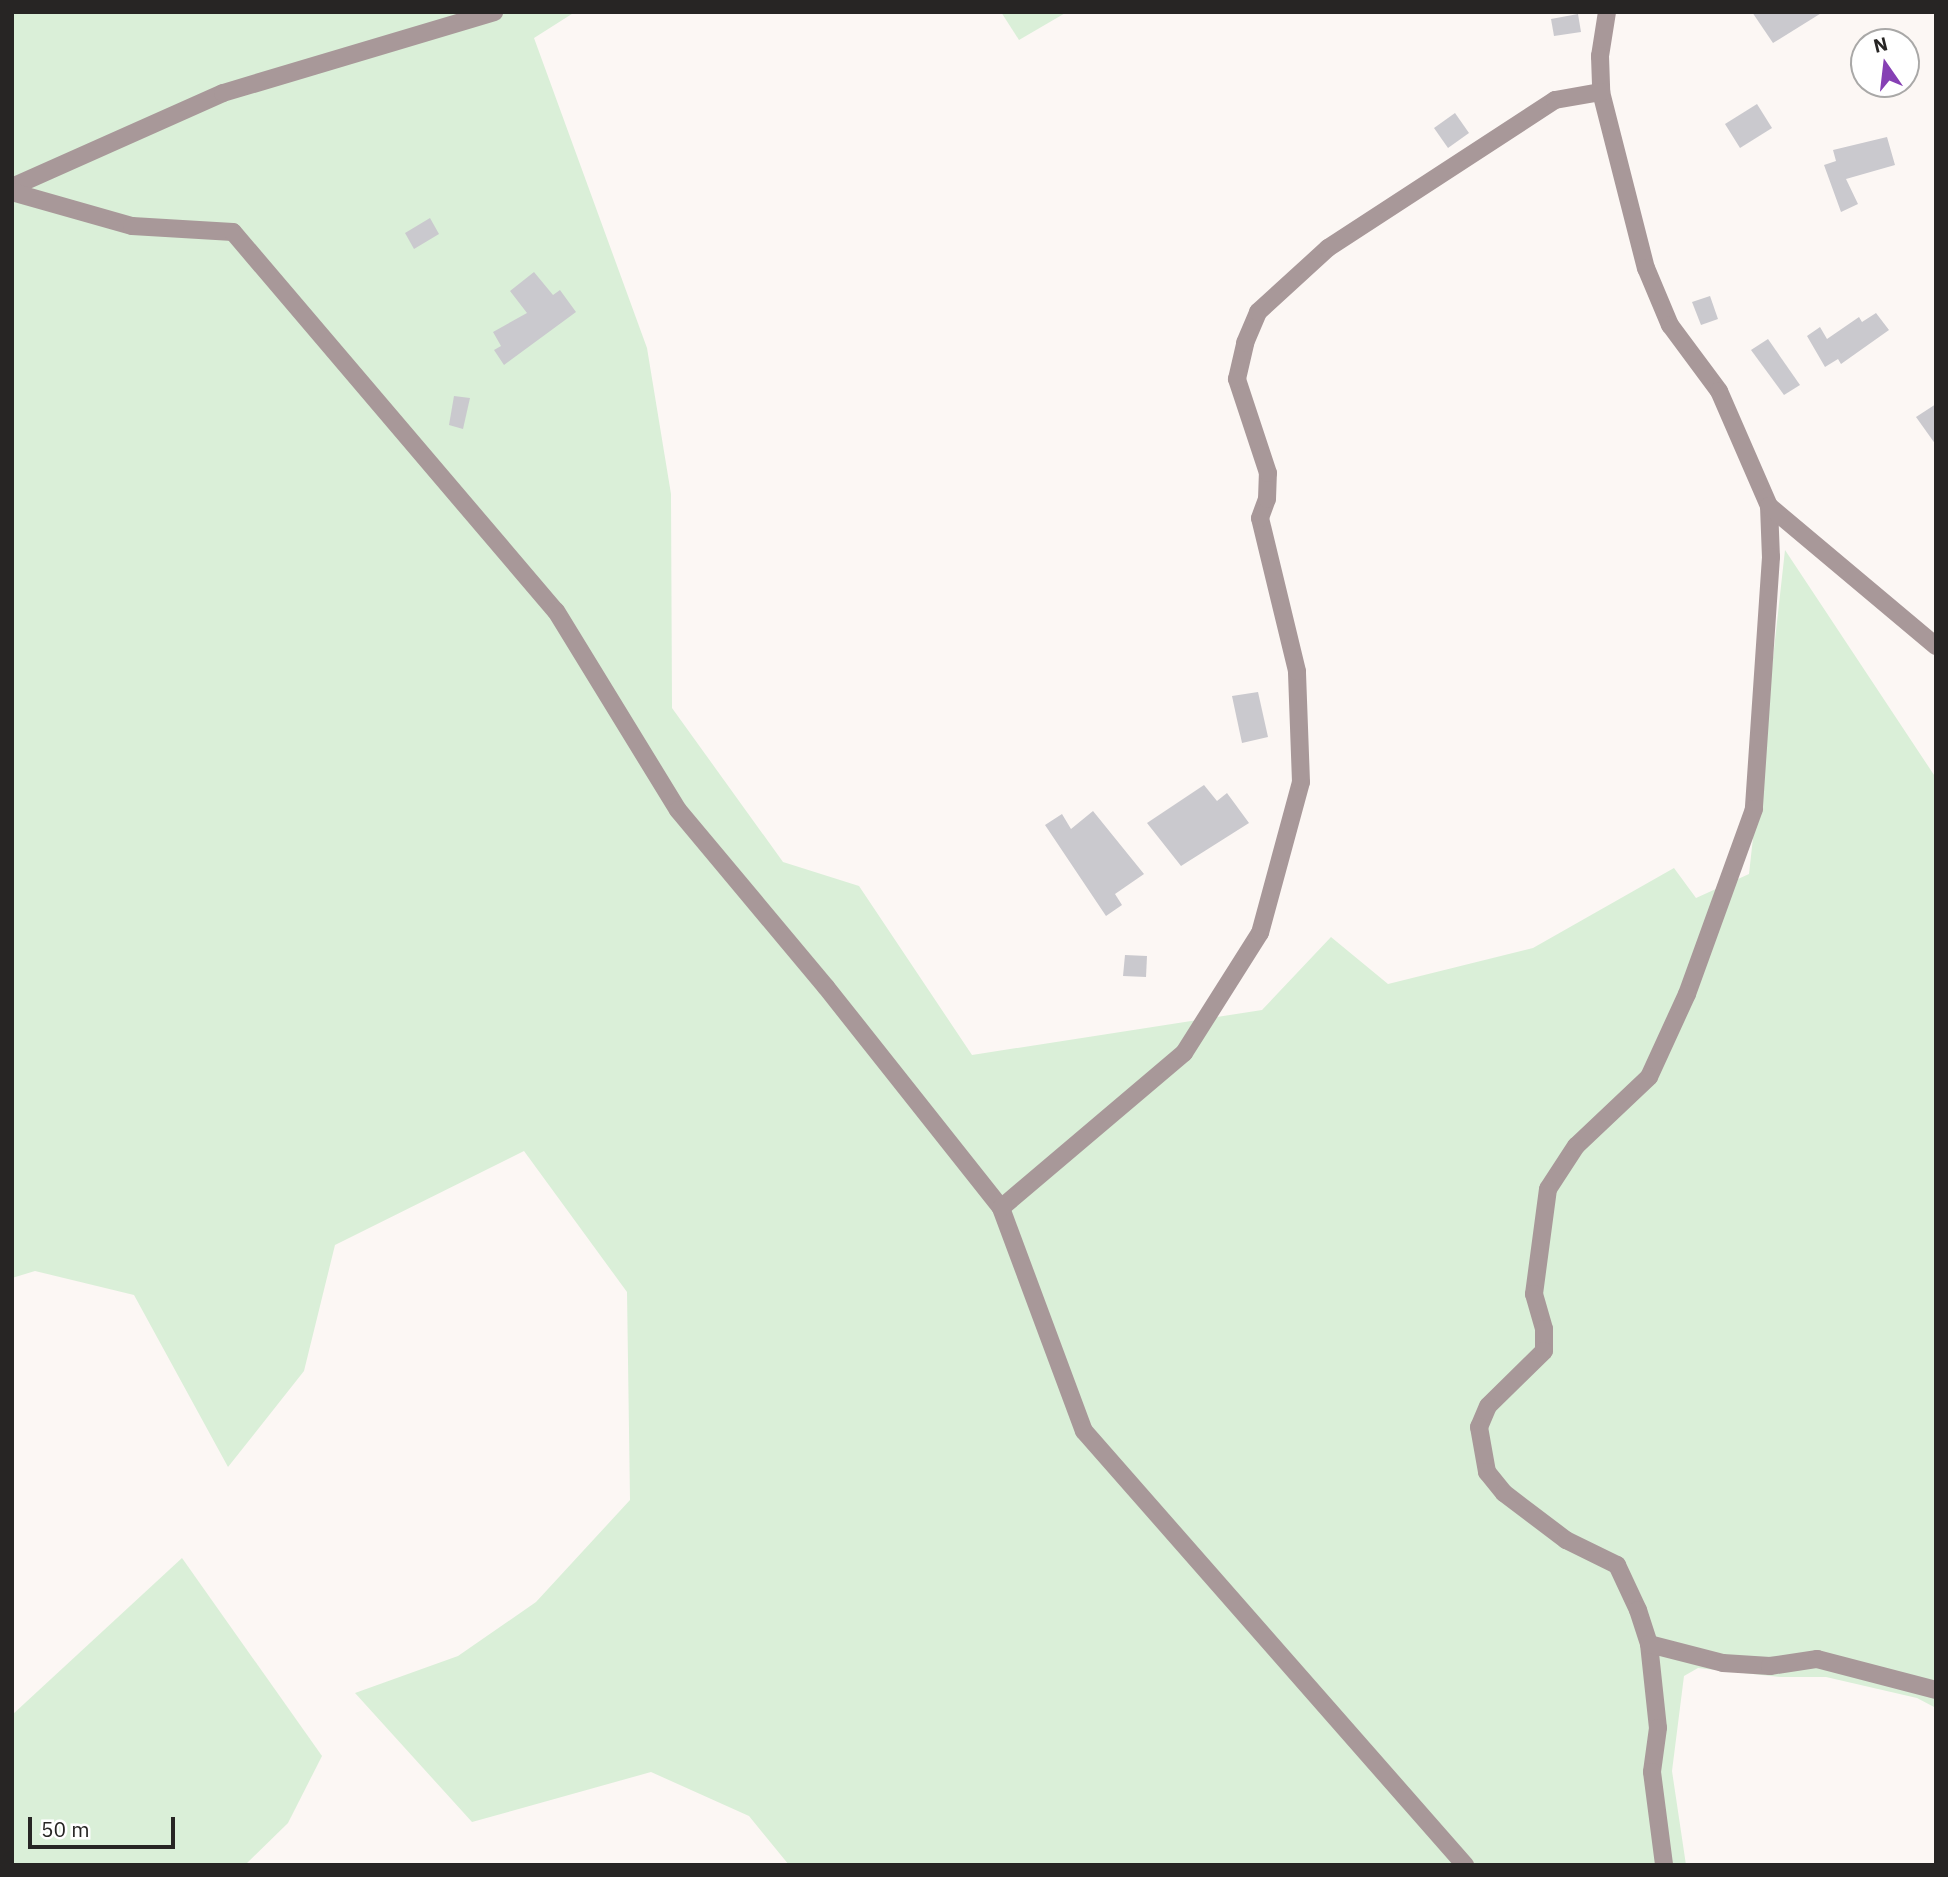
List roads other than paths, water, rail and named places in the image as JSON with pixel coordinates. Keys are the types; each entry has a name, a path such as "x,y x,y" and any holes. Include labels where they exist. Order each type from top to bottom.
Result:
{"street":[{"path":"12,190 223,93 494,12"},
{"path":"1607,12 1600,56 1601,92 1646,268 1670,325 1718,391 1769,506 1771,557 1754,808 1740,857 1670,1037 1649,1077 1576,1146 1548,1189 1534,1294 1544,1329 1544,1351 1488,1406 1479,1427 1487,1472 1504,1493 1566,1540 1618,1565 1649,1644 1658,1728 1652,1772 1664,1865"},
{"path":"1001,1208 1185,1053 1260,933 1301,782 1297,671 1260,518 1267,499 1268,473 1237,379 1245,343 1258,312 1328,248 1555,100 1601,92"},
{"path":"12,190 132,226 233,232 556,611 678,810 827,987 1001,1208 1084,1431 1465,1865"},
{"path":"1769,506 1936,646"},
{"path":"1649,1644 1723,1663 1770,1666 1817,1659 1936,1690"}]}
